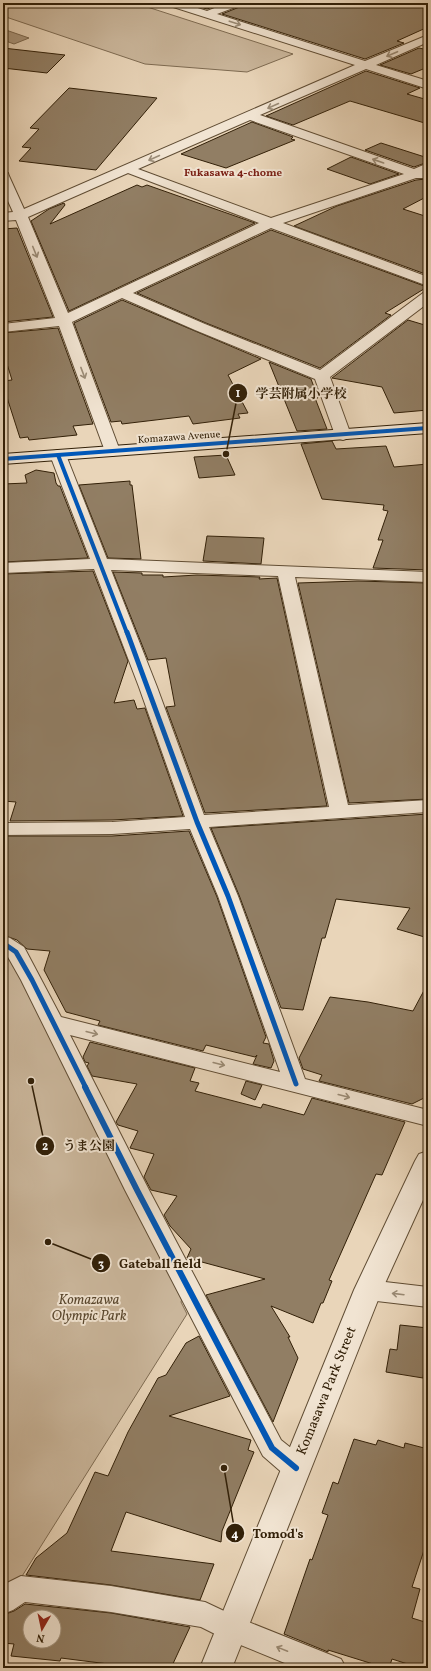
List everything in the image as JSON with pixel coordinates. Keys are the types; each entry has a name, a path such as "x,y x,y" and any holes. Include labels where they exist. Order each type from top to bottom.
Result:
{"main road":[{"name":"Komazawa Avenue","path":"3,459 428,428"},
{"name":"Komasawa Park Street","path":"216,1668 368,1290 428,1161"}],"street":[{"path":"171,3 428,85"},
{"path":"208,14 237,3"},
{"path":"3,217 21,216 428,38"},
{"path":"250,116 428,178"},
{"path":"3,328 63,321 124,294 270,222 415,174 428,167"},
{"path":"128,170 428,282"},
{"path":"3,176 21,216 63,321 112,451"},
{"path":"124,294 200,327 322,376 343,434"},
{"path":"322,376 428,296"},
{"path":"58,455 148,688 197,822 228,896 296,1084"},
{"path":"3,568 100,564 428,577"},
{"path":"285,571 340,812"},
{"path":"3,829 112,828 428,806"},
{"path":"3,944 16,952 55,1023 137,1190 272,1448 296,1468"},
{"path":"55,1023 428,1118"},
{"path":"368,1290 428,1297"},
{"path":"3,1601 22,1589 111,1599 205,1615 232,1628 331,1668"}],"green space":[{"path":"135,3 293,54 247,72 145,64 3,16 3,4"},
{"name":"Komazawa Olympic Park","path":"3,956 14,963 183,1295 181,1302 187,1314 19,1581 3,1593"}],"shaded area":[{"path":"3,29 29,38 14,44 3,40"}],"building":[{"path":"200,3 223,3 207,9 200,7"},
{"path":"243,3 408,3 428,9 428,27 397,41 404,43 365,59 222,14 242,6"},
{"path":"3,48 65,55 47,73 3,68"},
{"path":"419,48 428,50 428,67 411,74 380,65"},
{"path":"366,71 420,88 407,94 428,100 428,124 350,101 293,125 266,116"},
{"path":"69,88 157,98 96,170 19,161 31,148 22,147 39,129 30,128"},
{"path":"252,122 293,137 291,139 295,140 226,168 181,154"},
{"path":"381,143 428,158 428,162 414,167 365,150"},
{"path":"351,157 399,174 370,184 327,169"},
{"path":"427,174 428,196 403,209 428,217 428,275 294,226 337,206 416,180 426,179"},
{"path":"137,185 142,187 147,185 255,223 69,311 31,221 49,209 64,203 65,205 50,224"},
{"path":"17,228 53,317 3,322 3,229"},
{"path":"271,230 427,287 385,313 391,315 320,368 206,323 137,293"},
{"path":"122,300 261,359 228,375 248,413 238,414 240,418 193,424 189,416 122,424 121,421 111,422 74,323"},
{"path":"408,320 428,326 428,410 394,413 382,387 332,378"},
{"path":"58,328 93,424 73,426 77,435 29,440 28,437 20,438 3,385 3,381 12,380 3,351 3,333"},
{"path":"269,362 311,379 318,398 315,398 327,429 297,431"},
{"path":"332,441 336,449 386,446 394,467 428,464 428,570 373,568 383,540 378,540 388,511 383,510 384,505 322,499 301,444"},
{"path":"226,455 235,475 199,478 194,457"},
{"path":"36,470 54,473 56,483 60,486 88,558 3,562 3,484 27,483 25,475"},
{"path":"130,481 130,485 132,485 141,559 108,558 79,485"},
{"path":"207,536 264,538 261,564 203,561"},
{"path":"93,571 128,661 114,703 134,700 137,709 145,708 183,816 112,820 10,821 16,802 3,801 3,574"},
{"path":"113,572 142,573 142,575 163,575 163,577 197,575 260,577 259,579 277,578 327,806 205,813 166,707 175,706 166,658 148,660"},
{"path":"358,581 428,583 428,799 349,803 298,583"},
{"path":"428,814 428,938 397,929 410,908 336,899 325,938 322,938 303,1010 281,1008 239,895 211,828"},
{"path":"189,831 217,897 266,1037 263,1043 269,1044 274,1061 271,1068 253,1064 257,1055 255,1057 206,1045 203,1051 98,1025 100,1021 66,1012 44,970 50,951 27,949 17,940 3,935 3,843 5,836 112,836"},
{"path":"428,983 428,1096 412,1104 319,1081 322,1075 303,1069 299,1058 330,997 368,1002 413,1011"},
{"path":"90,1042 195,1068 190,1081 199,1083 195,1091 261,1108 263,1104 304,1115 312,1098 405,1122 382,1175 376,1174 329,1280 332,1281 313,1323 271,1306 290,1337 288,1337 298,1358 273,1422 206,1295 265,1279 187,1258 191,1249 170,1226 164,1215 177,1196 151,1190 144,1177 154,1154 130,1148 138,1131 118,1125 116,1122 137,1084 92,1076 87,1066 89,1063 85,1062 83,1057"},
{"path":"246,1081 262,1085 255,1100 241,1094"},
{"path":"400,1325 428,1328 428,1351 426,1351 423,1378 386,1372 390,1349 397,1350"},
{"path":"199,1336 230,1396 169,1416 251,1440 248,1450 254,1452 222,1531 221,1542 126,1512 111,1551 214,1564 200,1600 111,1585 26,1575 36,1558 67,1533 95,1472 108,1476 128,1432 158,1378 166,1375 186,1343"},
{"path":"354,1439 376,1445 378,1440 404,1448 405,1443 428,1449 428,1538 412,1587 420,1589 412,1618 428,1623 428,1668 420,1668 392,1659 389,1668 386,1668 328,1650 328,1652 284,1634 310,1559 312,1560 328,1515 322,1513 333,1482 338,1484"},
{"path":"25,1604 111,1613 190,1627 171,1668 140,1668 61,1658 60,1661 11,1656 14,1644 3,1643 3,1615 14,1611"}],"cycle path":[{"path":"3,459 428,428"},
{"path":"58,455 148,687 197,822 228,896 296,1084"},
{"path":"3,943 16,952 32,980 137,1190 272,1448 296,1468"}],"place":[{"name":"学芸附属小学校","path":"226,454"},
{"name":"うま公園","path":"31,1081"},
{"name":"Gateball field","path":"48,1242"},
{"name":"Tomod's","path":"224,1468"}],"district":[{"name":"Fukasawa 4-chome","path":"233,173"}]}
